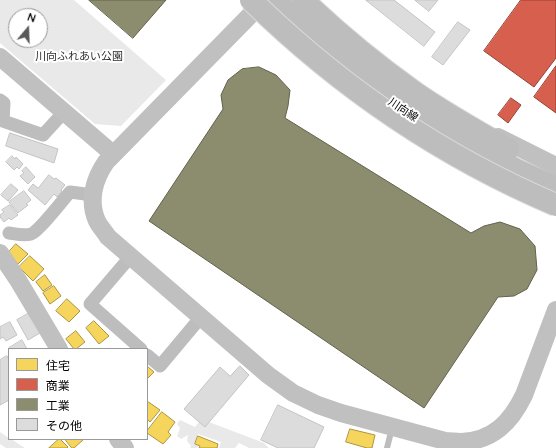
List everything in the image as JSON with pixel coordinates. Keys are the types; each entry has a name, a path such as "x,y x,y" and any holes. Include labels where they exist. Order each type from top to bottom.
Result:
{"highway":[{"path":"251,0 322,63 388,113 422,136 494,176 556,205"},
{"path":"275,0 301,25 331,50 403,105 485,153 556,187"},
{"path":"303,0 349,42 415,92 477,132 556,172"}],"street":[{"path":"266,0 106,162 100,171 94,186 93,205 98,221 108,237 268,375 293,393 318,405 341,413 445,441 461,442 480,439 496,431 509,421 524,395 556,310"},
{"name":"川向線","path":"266,0 327,55 401,110 434,131 503,169 556,192"},
{"path":"311,0 353,39 419,88 481,128 556,166"},
{"path":"0,57 113,154"},
{"path":"0,100 4,103 3,121 43,135 64,112"},
{"path":"9,233 25,235 32,233 45,221 70,192 93,195"},
{"path":"0,253 58,348"},
{"path":"131,256 90,304 139,348"},
{"path":"148,356 160,366 201,317"},
{"path":"119,440 125,448"}],"lane":[{"path":"387,448 392,426"}],"green space":[{"name":"川向ふれあい公園","path":"0,0 74,0 166,80 121,126 95,124 0,43"},
{"path":"201,419 264,443 269,448 249,448 239,443 235,448 219,448 221,442 198,434 194,444 198,446 197,448 190,448 191,446 187,441 188,435 181,439 177,436 180,428 177,424 180,420 195,427"},
{"path":"0,432 8,437 8,440 13,440 25,448 6,448 0,444"}],"building: 住宅":[{"path":"16,244 28,254 18,264 8,253"},
{"path":"30,256 44,269 33,281 19,267"},
{"path":"45,275 52,285 43,291 36,282"},
{"path":"54,286 61,296 50,304 43,293"},
{"path":"67,299 80,311 69,322 56,311"},
{"path":"94,321 109,336 99,344 86,328"},
{"path":"76,331 85,342 77,348 73,348 66,339"},
{"path":"148,367 154,372 148,378"},
{"path":"148,402 160,410 150,422 148,420"},
{"path":"162,412 175,422 168,432 171,435 163,444 148,434 148,430"},
{"path":"350,429 375,435 372,448 346,442"},
{"path":"198,436 218,444 217,448 199,448 200,446 195,444"},
{"path":"58,440 61,440 68,447 67,448 49,448"},
{"path":"66,440 83,440 74,448 72,448"}],"building: 商業":[{"path":"521,0 556,0 556,58 534,87 484,51"},
{"path":"556,66 556,113 534,97"},
{"path":"511,98 521,105 508,123 498,115"}],"building: 工業":[{"path":"89,0 166,0 133,38"},
{"path":"259,67 276,75 290,90 285,118 471,233 484,226 500,222 520,229 535,246 537,270 527,289 514,296 498,297 424,408 149,221 223,109 221,95 228,80 242,69"}],"building: その他":[{"path":"366,0 394,0 435,32 424,46"},
{"path":"415,0 438,0 429,11"},
{"path":"458,22 470,30 443,65 432,57"},
{"path":"10,133 58,149 54,163 6,146"},
{"path":"12,156 15,159 16,157 23,164 19,169 17,167 14,170 6,162"},
{"path":"26,167 35,177 28,184 20,176 24,173 22,171"},
{"path":"49,175 65,185 57,197 54,194 45,205 28,190 33,184 38,188"},
{"path":"11,184 18,190 8,201 1,195"},
{"path":"24,191 31,200 26,204 28,205 18,213 9,202"},
{"path":"10,205 18,215 11,220 9,218 4,222 0,215 4,212 2,210"},
{"path":"31,312 40,333 28,340 17,320"},
{"path":"10,322 17,335 6,341 3,337 0,339 0,327"},
{"path":"22,340 26,348 9,348"},
{"path":"7,356 8,358 8,401 0,405 0,360"},
{"path":"240,366 249,375 205,427 184,409 220,367 230,376"},
{"path":"278,405 324,427 314,448 278,448 261,440"}]}
